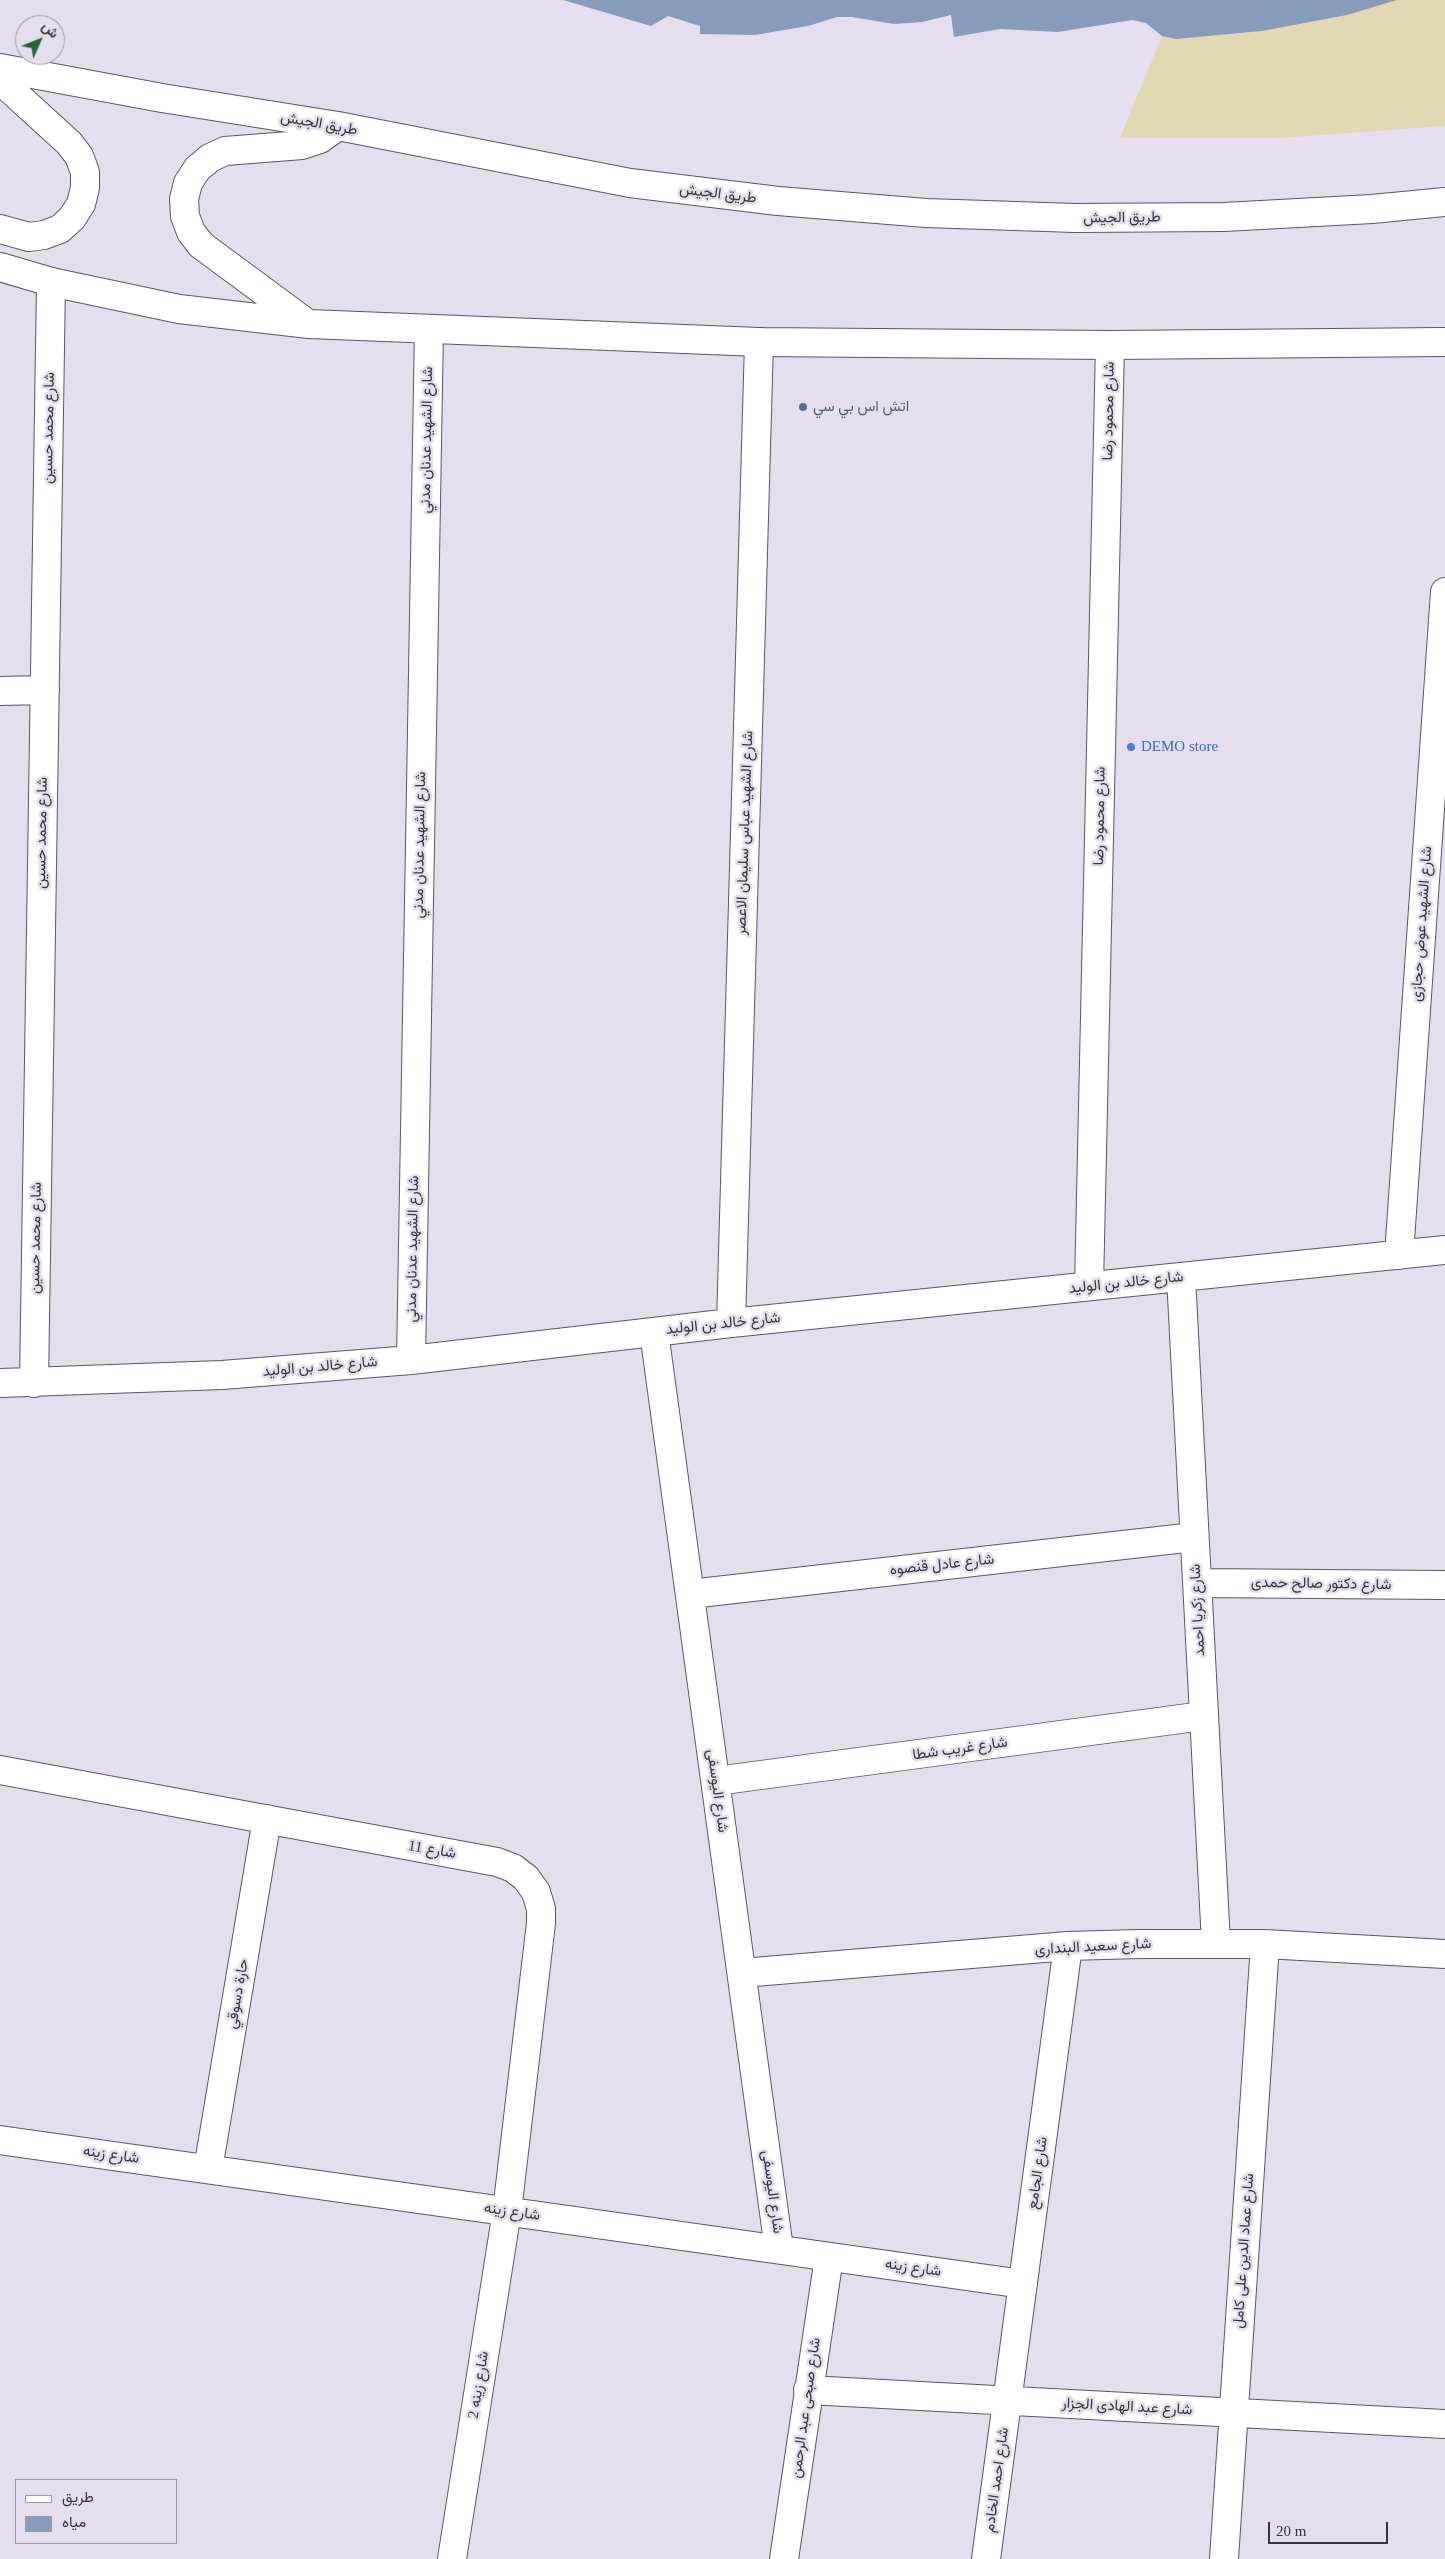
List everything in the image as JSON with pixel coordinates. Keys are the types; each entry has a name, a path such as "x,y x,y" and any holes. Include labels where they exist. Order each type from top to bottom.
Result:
{"main road":[{"name":"طريق الجيش","path":"0,68 162,98 338,126 630,183 778,202 926,213 1075,218 1224,217 1372,209 1445,202"},
{"path":"0,80 70,143 79,156 85,172 85,188 81,204 72,218 60,229 44,235 28,237 0,229"},
{"path":"309,324 202,245 191,232 185,216 184,199 192,176 210,158 225,151 302,146 320,139 338,126"},
{"path":"0,267 51,282 179,309 309,324 760,342 1110,345 1445,342"},
{"name":"شارع محمد حسين","path":"34,1383 51,282"},
{"name":"شارع الشهيد عدنان مدني","path":"411,1360 429,329"},
{"name":"شارع الشهيد عباس سليمان الاعصر","path":"731,1323 760,342"},
{"name":"شارع محمود رضا","path":"1089,1286 1110,345"},
{"name":"شارع الشهيد عوض حجازى","path":"1399,1255 1445,592"},
{"path":"0,691 44,690"},
{"name":"شارع خالد بن الوليد","path":"0,1383 222,1375 411,1360 731,1323 1445,1250"},
{"name":"شارع زكريا احمد","path":"1181,1277 1216,1943"},
{"name":"شارع اليوسفى","path":"654,1332 779,2249"},
{"name":"شارع عادل قنصوه","path":"690,1594 1194,1537"},
{"name":"شارع دكتور صالح حمدى","path":"1197,1582 1445,1585"},
{"name":"شارع غريب شطا","path":"716,1781 1204,1716"},
{"name":"شارع 11","path":"0,1770 497,1862 513,1868 526,1878 536,1892 541,1908 541,1923 507,2211"},
{"name":"حارة دسوقي","path":"208,2169 267,1820"},
{"name":"شارع سعيد البندارى","path":"742,1973 1068,1946 1265,1944 1445,1954"},
{"name":"شارع عماد الدين على كامل","path":"1224,2559 1265,1944"},
{"name":"شارع الجامع","path":"1008,2400 1068,1946"},
{"name":"شارع زينه","path":"0,2140 1023,2284"},
{"name":"شارع زينه 2","path":"452,2559 507,2211"},
{"name":"شارع صبحى عبد الرحمن","path":"784,2559 829,2257"},
{"name":"شارع عبد الهادى الجزار","path":"808,2390 1445,2424"},
{"name":"شارع احمد الخادم","path":"986,2559 1008,2400"}],"sand":[{"path":"1397,0 1445,0 1445,126 1279,138 1120,138 1162,36 1176,39 1262,31 1347,15"}],"water":[{"path":"563,0 1397,0 1347,15 1262,31 1176,39 1162,36 1146,23 1132,20 1058,32 1000,29 954,37 951,15 922,22 894,24 852,17 837,17 808,26 755,35 700,34 700,26 668,16 651,26"}],"place":[{"name":"اتش اس بي سي","path":"803,407"},
{"name":"DEMO store","path":"1131,747"}]}
